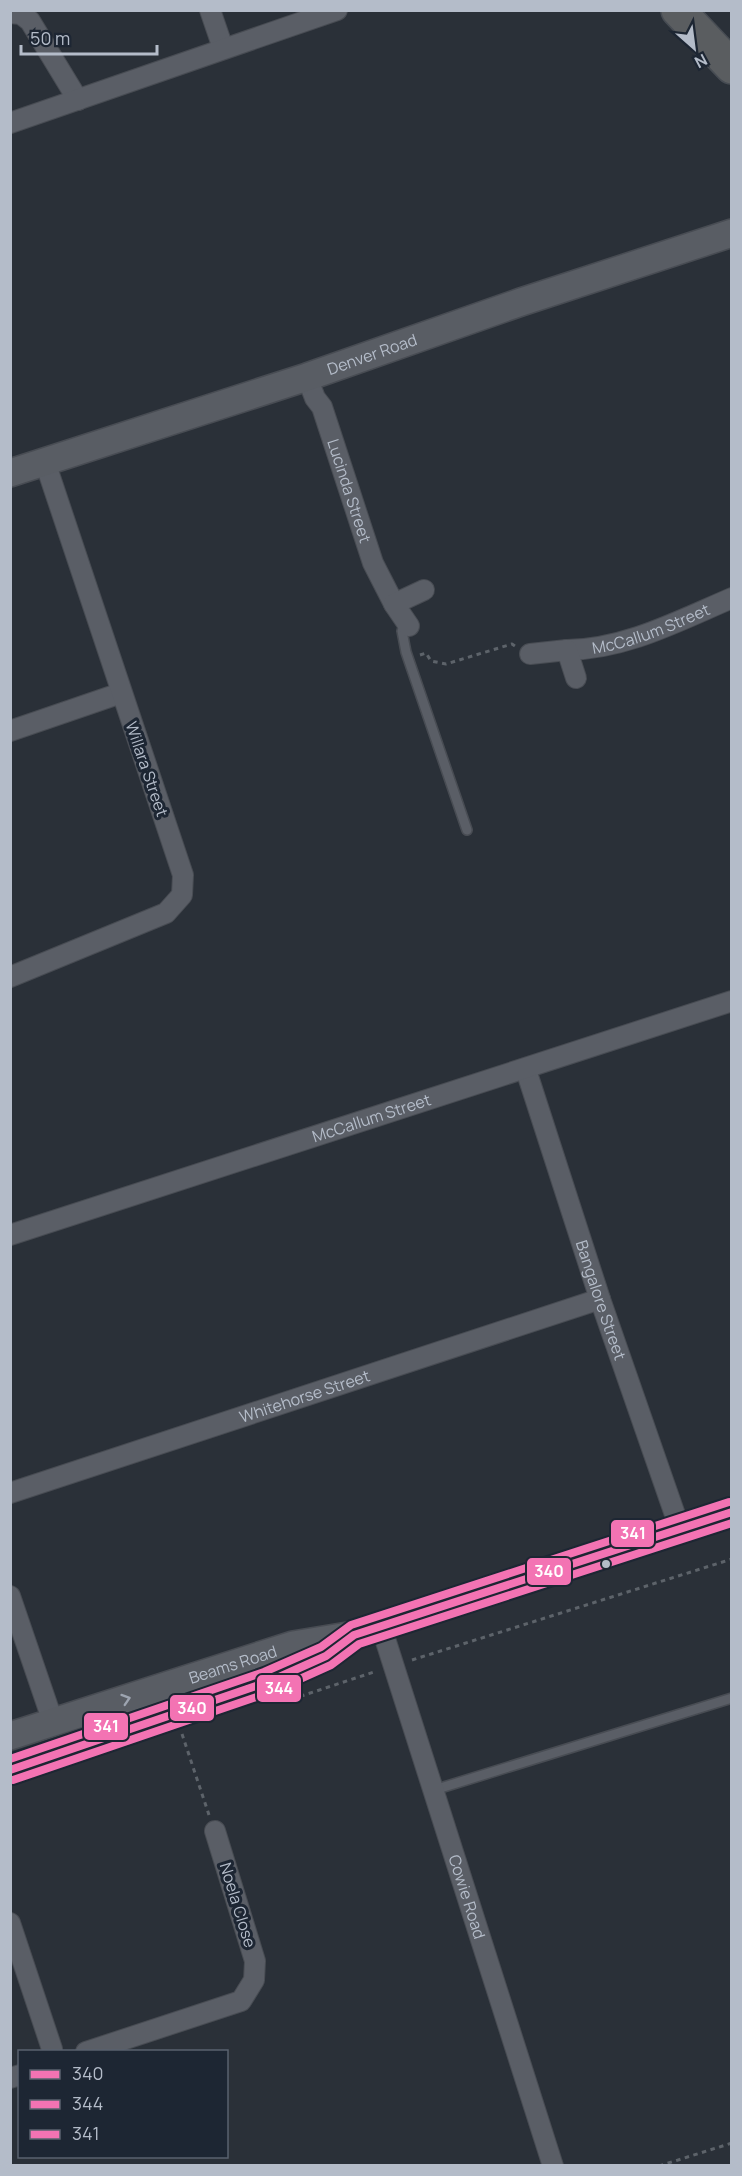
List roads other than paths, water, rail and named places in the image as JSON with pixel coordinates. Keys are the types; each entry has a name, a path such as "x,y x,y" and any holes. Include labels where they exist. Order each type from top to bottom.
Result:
{"highway":[{"path":"678,10 732,67"}],"main road":[{"name":"Denver Road","path":"10,473 307,377 521,302 732,233"},
{"name":"Beams Road","path":"10,1736 293,1645 354,1635 732,1512"},
{"name":"Beams Road","path":"10,1770 268,1682 326,1656 354,1635"}],"street":[{"path":"210,10 223,48"},
{"path":"10,123 337,10"},
{"path":"10,13 21,14 30,21 78,100"},
{"name":"Lucinda Street","path":"307,377 315,398 322,408 373,563 407,635"},
{"name":"Willara Street","path":"10,977 166,913 182,895 183,875 45,462"},
{"path":"394,604 424,590"},
{"name":"McCallum Street","path":"530,654 590,650 631,640 732,598"},
{"name":"McCallum Street","path":"567,650 576,678"},
{"path":"10,731 121,693"},
{"name":"McCallum Street","path":"10,1235 362,1120 526,1070 732,1001"},
{"name":"Bangalore Street","path":"526,1070 600,1299 680,1529"},
{"name":"Whitehorse Street","path":"10,1493 600,1299"},
{"path":"10,1596 53,1722"},
{"name":"Cowie Road","path":"381,1626 553,2166"},
{"name":"Noela Close","path":"92,2050 241,2001 254,1980 255,1961 214,1831"},
{"path":"10,1923 54,2050"}],"lane":[{"path":"407,635 467,831"},
{"path":"434,1790 732,1698"}]}
